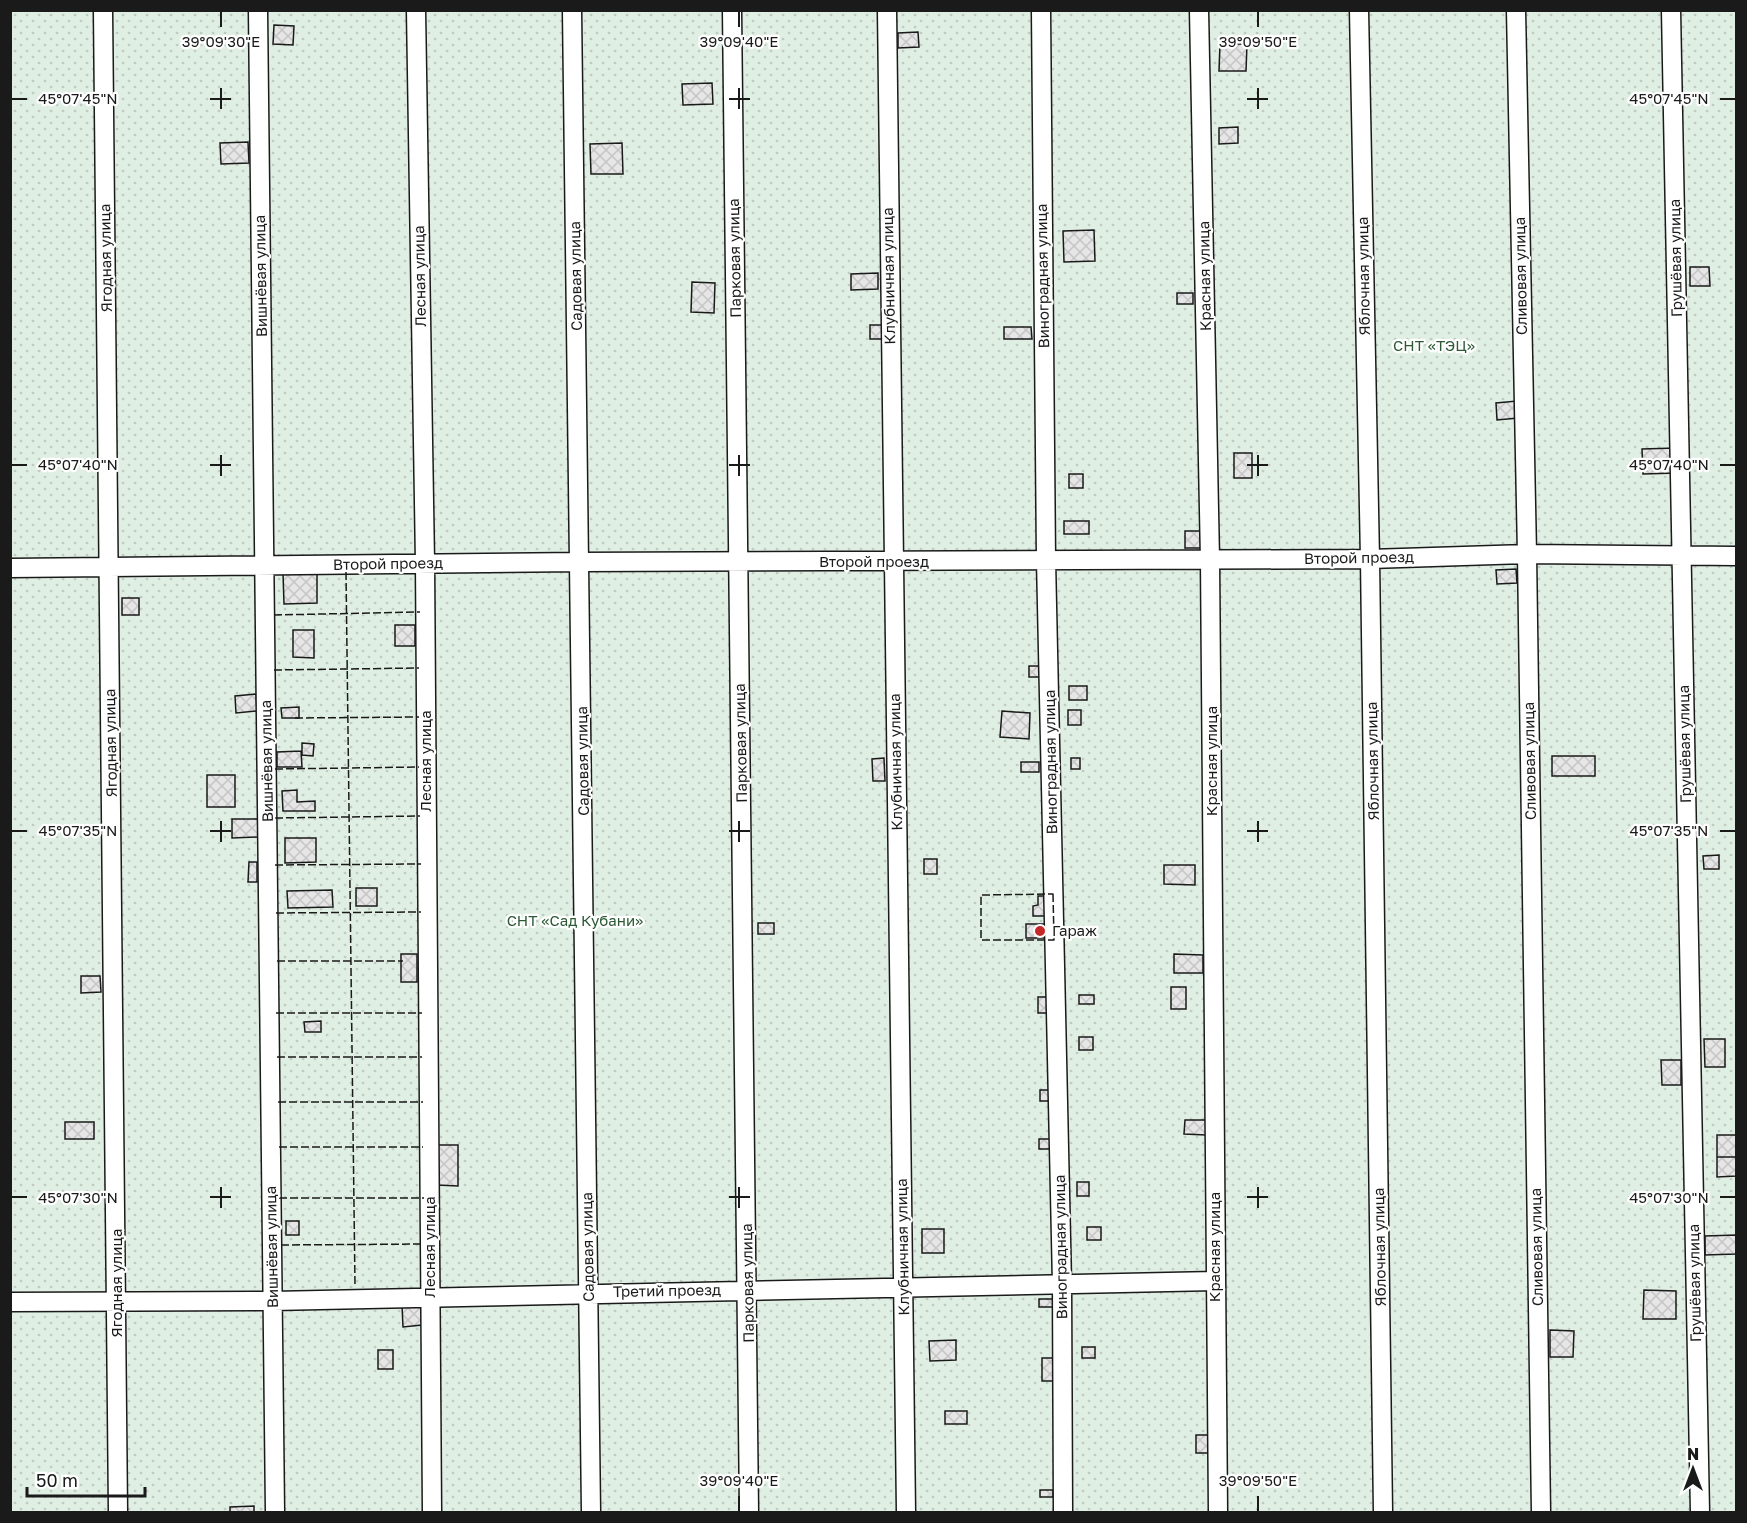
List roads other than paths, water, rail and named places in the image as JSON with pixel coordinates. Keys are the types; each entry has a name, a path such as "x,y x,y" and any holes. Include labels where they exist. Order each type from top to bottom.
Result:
{"street":[{"name":"Ягодная улица","path":"103,10 118,1301 118,1512"},
{"name":"Вишнёвая улица","path":"258,10 275,1512"},
{"name":"Лесная улица","path":"416,10 425,563 432,1512"},
{"name":"Садовая улица","path":"572,10 591,1512"},
{"name":"Парковая улица","path":"732,10 749,1512"},
{"name":"Клубничная улица","path":"887,10 892,563 906,1512"},
{"name":"Виноградная улица","path":"1041,10 1046,560 1062,1284 1063,1512"},
{"name":"Красная улица","path":"1199,10 1210,560 1218,1512"},
{"name":"Яблочная улица","path":"1359,10 1370,559 1383,1512"},
{"name":"Сливовая улица","path":"1516,10 1527,554 1541,1512"},
{"name":"Грушёвая улица","path":"1671,10 1700,1512"},
{"name":"Второй проезд","path":"10,568 425,563 738,561 892,563 1370,559 1527,554 1737,556"},
{"name":"Третий проезд","path":"10,1302 273,1301 1215,1281"}],"place":[{"name":"Гараж","path":"1040,931"}],"park label":[{"name":"СНТ «ТЭЦ»","path":"1434,346"},
{"name":"СНТ «Сад Кубани»","path":"575,921"}]}
